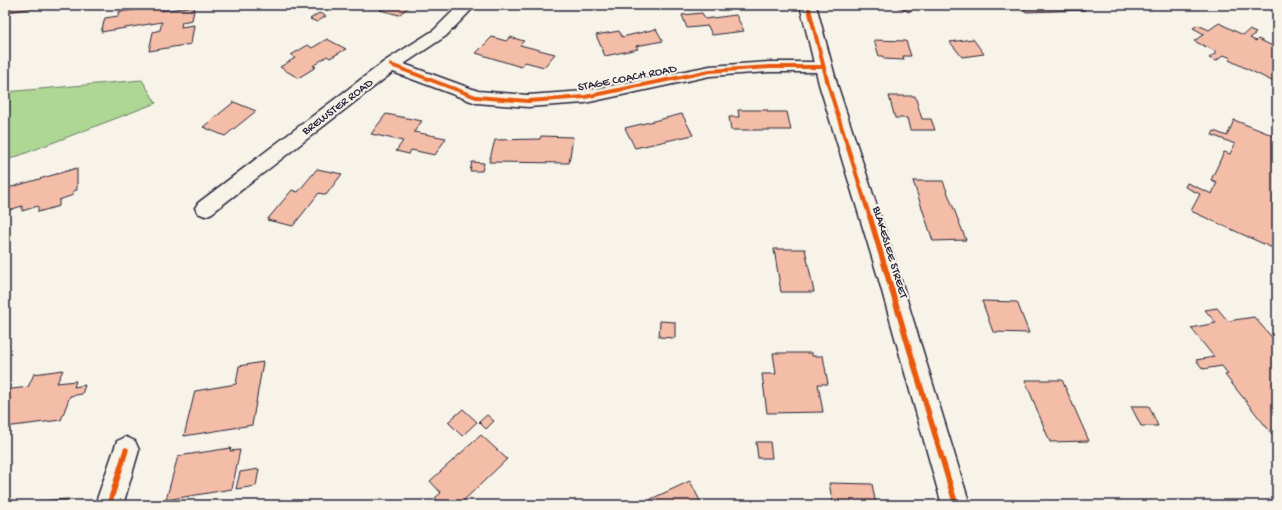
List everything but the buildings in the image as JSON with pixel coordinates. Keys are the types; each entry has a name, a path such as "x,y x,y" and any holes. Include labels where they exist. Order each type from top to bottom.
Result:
{"street":[{"name":"BREWSTER ROAD","path":"205,208 332,109 392,65 440,33 468,5"},
{"name":"BLAKESLEE STREET","path":"808,5 823,67 889,277 956,505"},
{"name":"STAGE COACH ROAD","path":"392,65 476,97 528,101 585,97 710,71 770,67 823,67"},
{"path":"109,505 126,450"}],"green space":[{"path":"142,80 156,103 5,161 5,92"}],"cycle path":[{"path":"808,5 828,84 889,277 956,505"},
{"path":"391,65 476,97 528,101 585,97 710,71 770,67 823,67"},
{"path":"109,505 126,450"}]}
